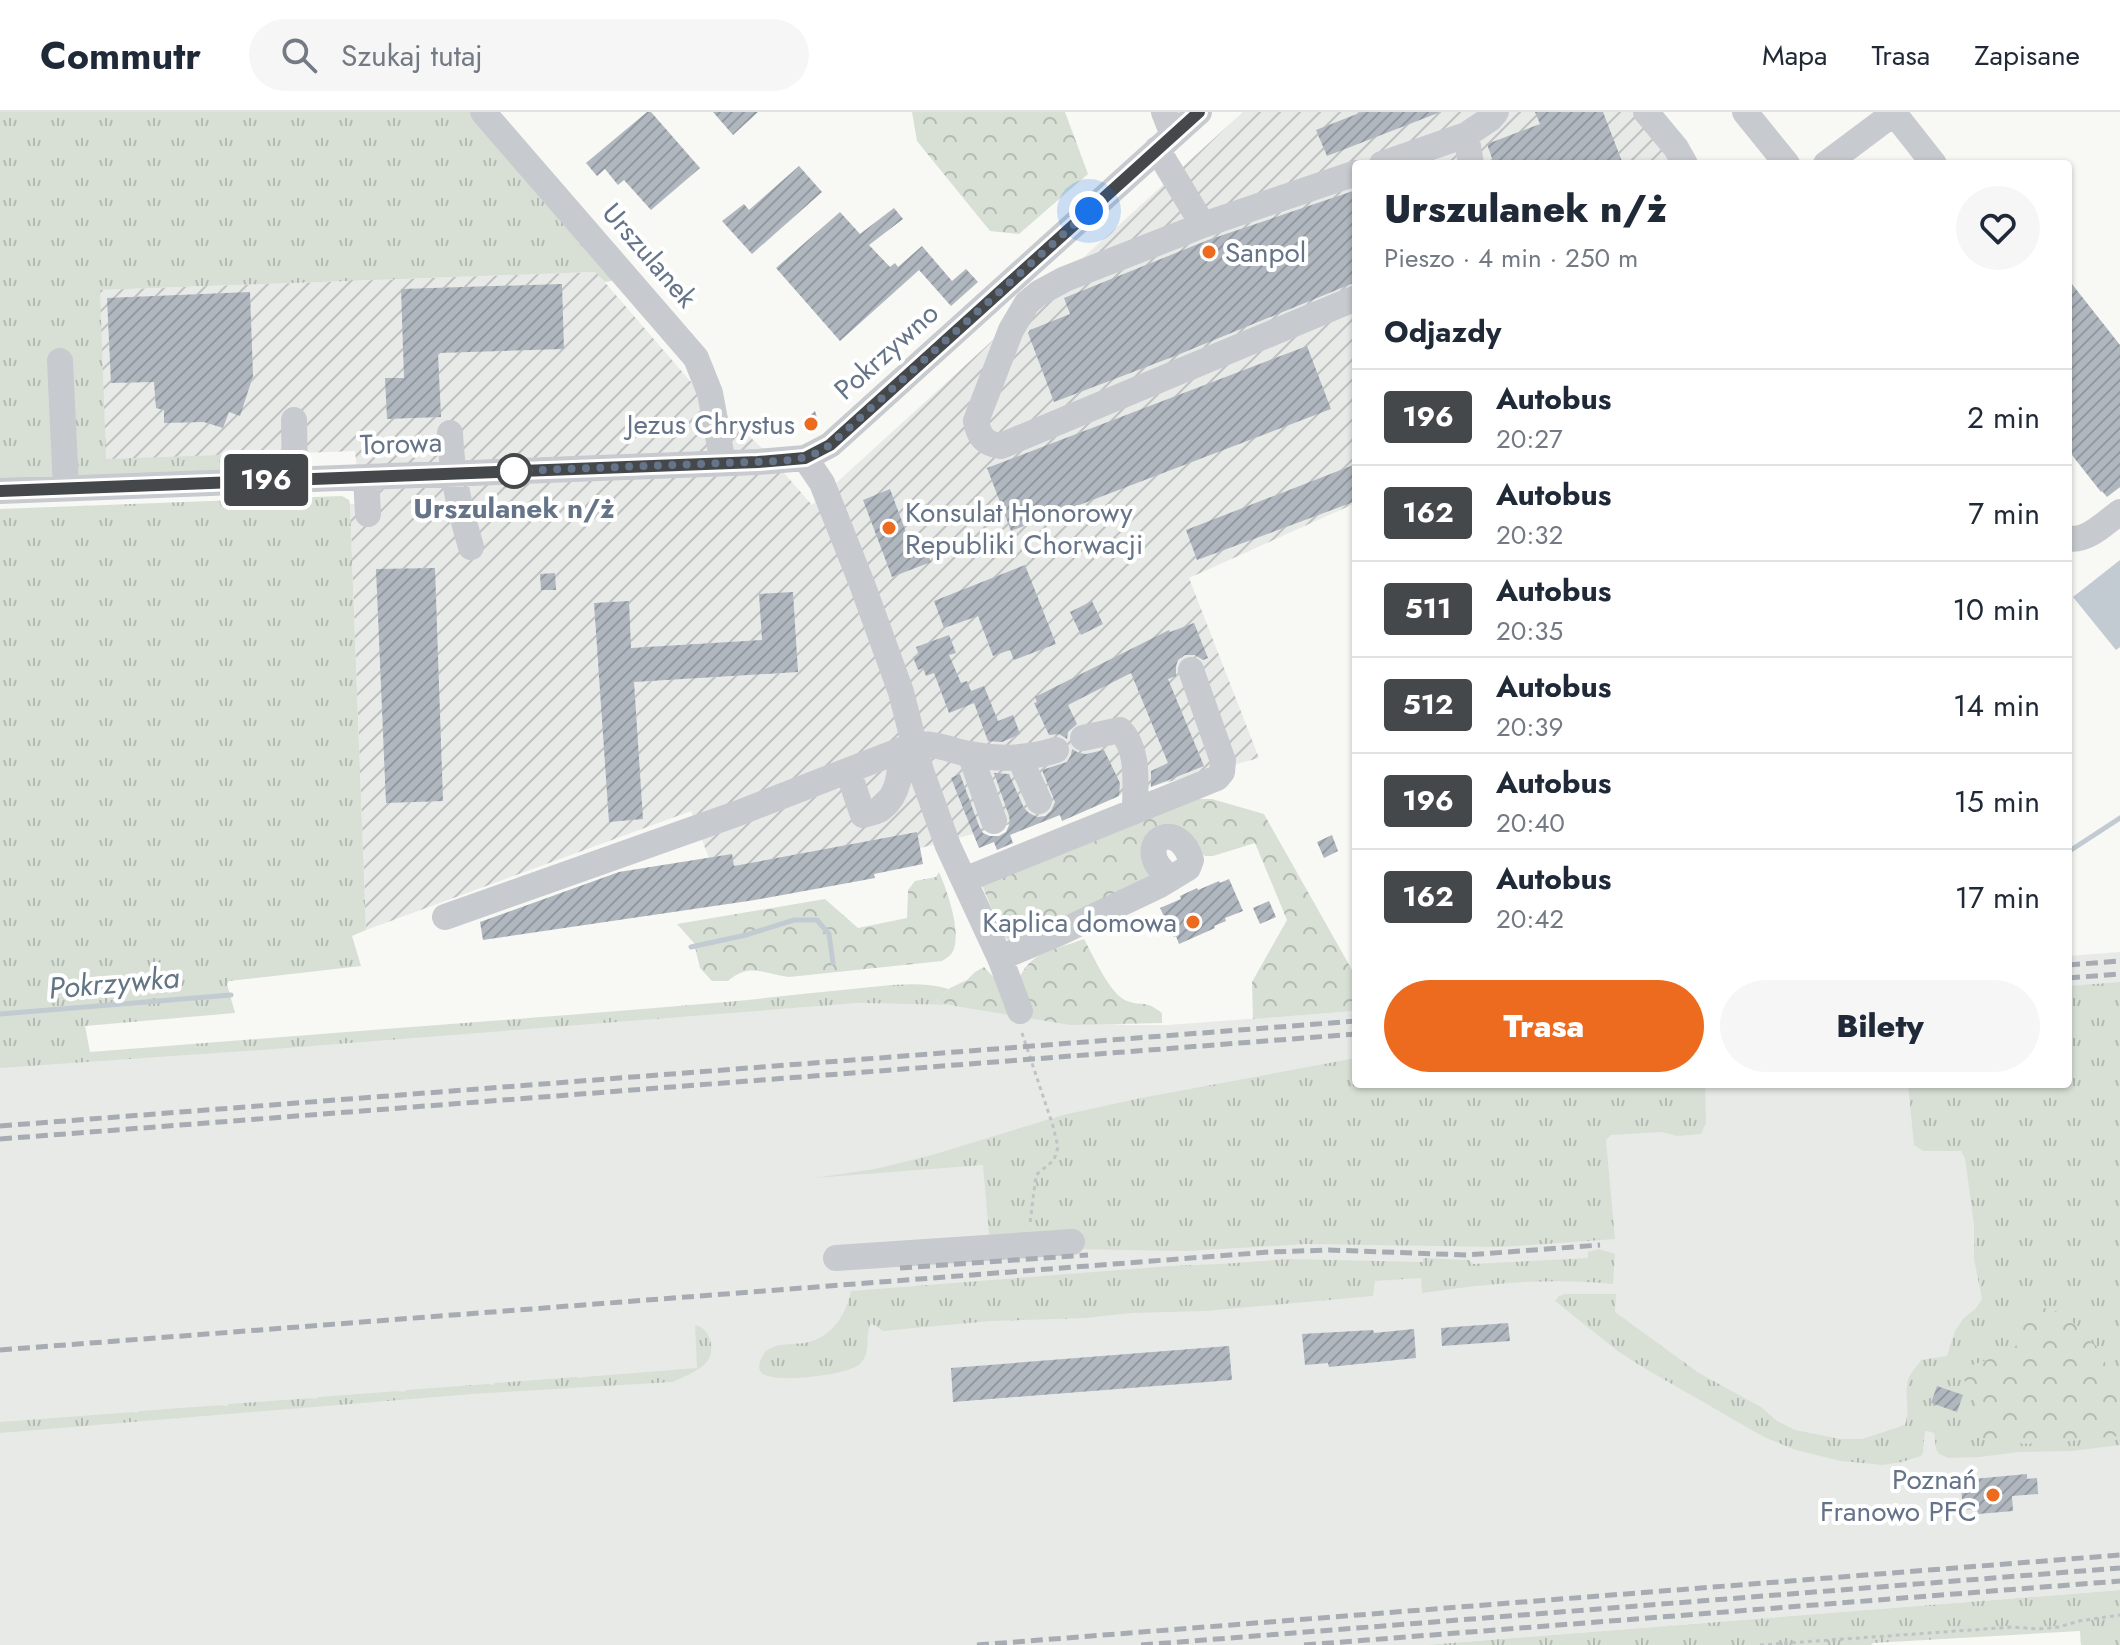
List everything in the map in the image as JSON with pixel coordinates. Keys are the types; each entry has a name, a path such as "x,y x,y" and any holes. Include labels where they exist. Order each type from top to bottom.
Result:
{"street":[{"name":"Urszulanek","path":"483,112 696,358 710,393 723,463"},
{"name":"Pokrzywno","path":"805,458 830,445 1165,132 1199,112"},
{"path":"1394,160 1466,135 1496,112"},
{"path":"1646,112 1683,160"},
{"path":"1745,112 1784,160"},
{"path":"1831,160 1894,112 1931,160"},
{"path":"1165,132 1203,225"},
{"path":"1466,135 1470,160"},
{"path":"1352,174 1203,225 1065,279 1039,293 1027,303 1011,330 976,421 979,435 988,444 1001,446 1352,300"},
{"path":"60,361 66,488"},
{"path":"294,420 295,479"},
{"path":"450,433 452,473 471,547"},
{"name":"Torowa","path":"0,491 805,458"},
{"path":"805,458 822,483 870,603 901,692 908,748 921,771 948,846 1000,958 1019,1018"},
{"path":"366,477 368,514"},
{"path":"2072,540 2082,538 2120,512"},
{"path":"964,880 1217,778 1222,772 1223,761 1191,670"},
{"path":"1083,738 1120,730 1126,736 1135,761 1135,811"},
{"path":"445,917 736,814 908,748 938,744 970,754 1020,759 1056,750"},
{"path":"848,771 863,815 882,809 894,793 908,748"},
{"path":"970,754 994,821"},
{"path":"1020,759 1039,801"},
{"path":"1000,958 1170,879"},
{"path":"836,1258 1072,1242"}],"path":[{"path":"1019,1018 1058,1147 1054,1160 1036,1175 1027,1245"},
{"path":"1760,1645 2013,1627 2038,1629 2120,1615"}],"shaded area":[{"path":"1243,112 1658,112 1671,160 1352,160 1352,505 1189,578 1259,758 725,900 691,811 366,930 350,504 361,504 355,451 105,460 99,290 596,272 690,381 763,449 812,505"},
{"path":"2120,560 2120,647 2116,650 2073,597"},
{"path":"2120,952 2120,1590 1425,1645 0,1645 0,1065 858,1003 949,1005 1127,1025 1168,1025 1352,1011 1352,1088 2072,1088 2072,956"}],"green space":[{"path":"0,112 475,112 614,279 605,282 595,272 100,290 106,459 277,453 276,462 265,471 0,482"},
{"path":"912,112 1065,112 1088,174 1019,234 990,231 917,141"},
{"path":"342,496 350,504 366,930 352,936 361,966 229,981 227,984 235,1013 85,1026 90,1052 646,1009 901,984 949,989 936,1001 949,1005 858,1003 0,1068 0,509"},
{"path":"1198,799 1212,799 1264,814 1352,970 1352,1011 1253,1019 1252,982 1287,920 1255,843 1205,856 1186,841 1166,833 1154,876 1014,945 1003,936 979,878"},
{"path":"939,872 950,901 956,935 952,953 942,961 789,977 750,971 728,981 712,981 700,968 694,943 677,924 825,899 858,928 907,918 908,890 915,881 936,877"},
{"path":"1084,939 1114,991 1127,1001 1147,1005 1162,1013 1162,1023 1070,1025 936,1001 950,988 984,967 996,980 1017,983 1022,972 1036,958"},
{"path":"2120,982 2120,1445 1949,1458 1939,1454 1936,1449 1934,1433 1925,1431 1921,1456 1883,1465 1841,1461 1796,1450 1764,1437 1644,1368 1555,1301 1565,1294 1616,1294 1615,1312 1699,1373 1761,1407 1777,1421 1795,1430 1841,1439 1862,1439 1905,1425 1910,1375 1921,1360 1947,1356 1955,1331 1982,1299 1974,1259 1974,1225 1965,1158 1961,1151 1923,1151 1914,1145 1908,1088 2072,1088 2072,986"},
{"path":"1352,1059 1352,1088 1705,1088 1706,1123 1701,1134 1677,1136 1662,1132 1611,1135 1606,1140 1615,1239 1501,1247 1307,1244 1187,1251 1066,1249 991,1257 983,1165 814,1178 875,1169 1063,1115"},
{"path":"1599,1249 1615,1254 1613,1284 1518,1282 1422,1293 1421,1278 1375,1281 1373,1296 1206,1311 991,1321 883,1331 871,1323 864,1360 853,1368 815,1376 776,1378 764,1375 759,1368 761,1358 771,1348 809,1342 832,1329 846,1308 851,1291 1288,1259 1423,1262 1423,1258 1469,1260 1473,1264 1588,1258 1588,1252"},
{"path":"2044,1308 2071,1320 2098,1347 2115,1385 2120,1389 2120,1436 2032,1443 1982,1438 1972,1388 1963,1379 1967,1367 2014,1350 2018,1340 2016,1325 2027,1309"},
{"path":"695,1325 709,1337 711,1355 702,1367 673,1382 472,1394 0,1433 0,1422 697,1368"},
{"path":"2120,1590 2120,1645 2081,1645 2080,1631 1871,1645 1425,1645"}],"building":[{"path":"647,112 651,112 700,168 651,210 624,180 618,185 605,169 597,176 586,163"},
{"path":"713,112 758,112 733,135"},
{"path":"1362,112 1438,113 1327,156 1316,130"},
{"path":"1535,112 1603,112 1621,160 1493,160 1487,144 1540,124"},
{"path":"799,166 822,192 752,254 722,221 744,204 749,210"},
{"path":"1352,191 1352,284 1054,402 1028,333 1030,330 1070,314 1064,298 1208,240"},
{"path":"894,208 903,219 869,245 890,267 895,263 898,267 922,246 952,281 966,269 978,282 951,306 919,270 840,341 776,268 840,212 860,234"},
{"path":"562,284 564,349 438,353 441,417 387,419 385,378 404,378 401,289"},
{"path":"2072,284 2120,345 2120,487 2107,497 2072,455"},
{"path":"250,292 253,376 240,416 229,412 223,428 204,422 164,423 164,410 156,408 154,382 111,383 107,298"},
{"path":"1307,346 1331,409 1011,531 987,468"},
{"path":"815,411 819,424 811,432 803,424"},
{"path":"1352,466 1352,502 1197,560 1186,530"},
{"path":"890,489 913,551 925,546 931,562 892,577 863,500"},
{"path":"1025,565 1056,644 1014,660 1010,650 993,656 978,616 944,628 934,601"},
{"path":"435,568 443,801 386,803 376,569"},
{"path":"555,573 556,590 541,590 540,574"},
{"path":"793,592 798,672 634,682 643,819 609,822 594,603 629,601 631,648 762,640 759,594"},
{"path":"1092,601 1103,624 1081,635 1070,612"},
{"path":"1194,623 1208,658 1203,660 1195,655 1185,655 1178,660 1176,676 1168,679 1204,766 1151,787 1151,771 1168,763 1131,673 1068,705 1077,724 1068,732 1067,739 1059,734 1049,735 1034,703 1037,702 1035,697 1169,630"},
{"path":"949,635 956,653 949,655 961,683 967,681 971,691 984,686 998,721 1013,715 1020,734 1002,742 988,741 974,703 949,713 934,673 926,676 923,668 918,670 913,657 919,655 916,647"},
{"path":"1072,749 1086,754 1104,750 1120,783 1119,796 1062,821 1060,815 1010,835 1013,843 997,850 994,842 979,848 951,778 960,774 983,833 999,836 1006,832 1010,823 994,773 1009,774 1024,808 1037,817 1045,816 1055,802 1042,770 1067,762"},
{"path":"917,832 923,864 874,874 875,878 755,900 483,940 480,922 619,872 732,854 734,866"},
{"path":"1332,835 1338,851 1324,858 1317,842"},
{"path":"1229,879 1243,911 1179,944 1160,908 1197,888"},
{"path":"1269,901 1276,917 1260,924 1253,908"},
{"path":"1508,1323 1510,1341 1442,1346 1441,1328"},
{"path":"1414,1329 1416,1358 1329,1367 1328,1363 1305,1365 1302,1334"},
{"path":"1229,1346 1232,1380 953,1402 951,1368"},
{"path":"1937,1386 1963,1395 1957,1412 1931,1403"},
{"name":"Poznań Franowo PFC","path":"2027,1474 2027,1479 2037,1478 2038,1494 2012,1496 2013,1511 1978,1514 1977,1509 1963,1510 1961,1487 1974,1486 1973,1479"}],"waterway":[{"path":"2072,849 2120,818"},
{"name":"Pokrzywka","path":"691,947 794,920 817,920 829,934 833,963"},
{"name":"Pokrzywka","path":"0,1014 231,995"}],"railway":[{"path":"2072,965 2120,961"},
{"path":"2072,978 2120,974"},
{"path":"0,1126 1352,1021"},
{"path":"0,1139 1352,1034"},
{"path":"0,1350 1269,1252 1329,1250 1467,1255 1600,1245"},
{"path":"900,1268 1088,1255"},
{"path":"977,1645 2120,1555"},
{"path":"1141,1645 2120,1568"},
{"path":"1304,1645 2120,1581"}],"bus line":[{"name":"196","path":"0,491 805,458 830,445 1199,112"}],"place":[{"name":"Sanpol","path":"1209,252"},
{"name":"Jezus Chrystus","path":"811,424"},
{"name":"Urszulanek n/ż","path":"514,471"},
{"name":"Konsulat Honorowy Republiki Chorwacji","path":"889,528"},
{"name":"Kaplica domowa","path":"1193,922"},
{"name":"Poznań Franowo PFC","path":"1993,1495"}],"route":[{"path":"514,471 777,461 816,454 830,445 1089,211"}]}
